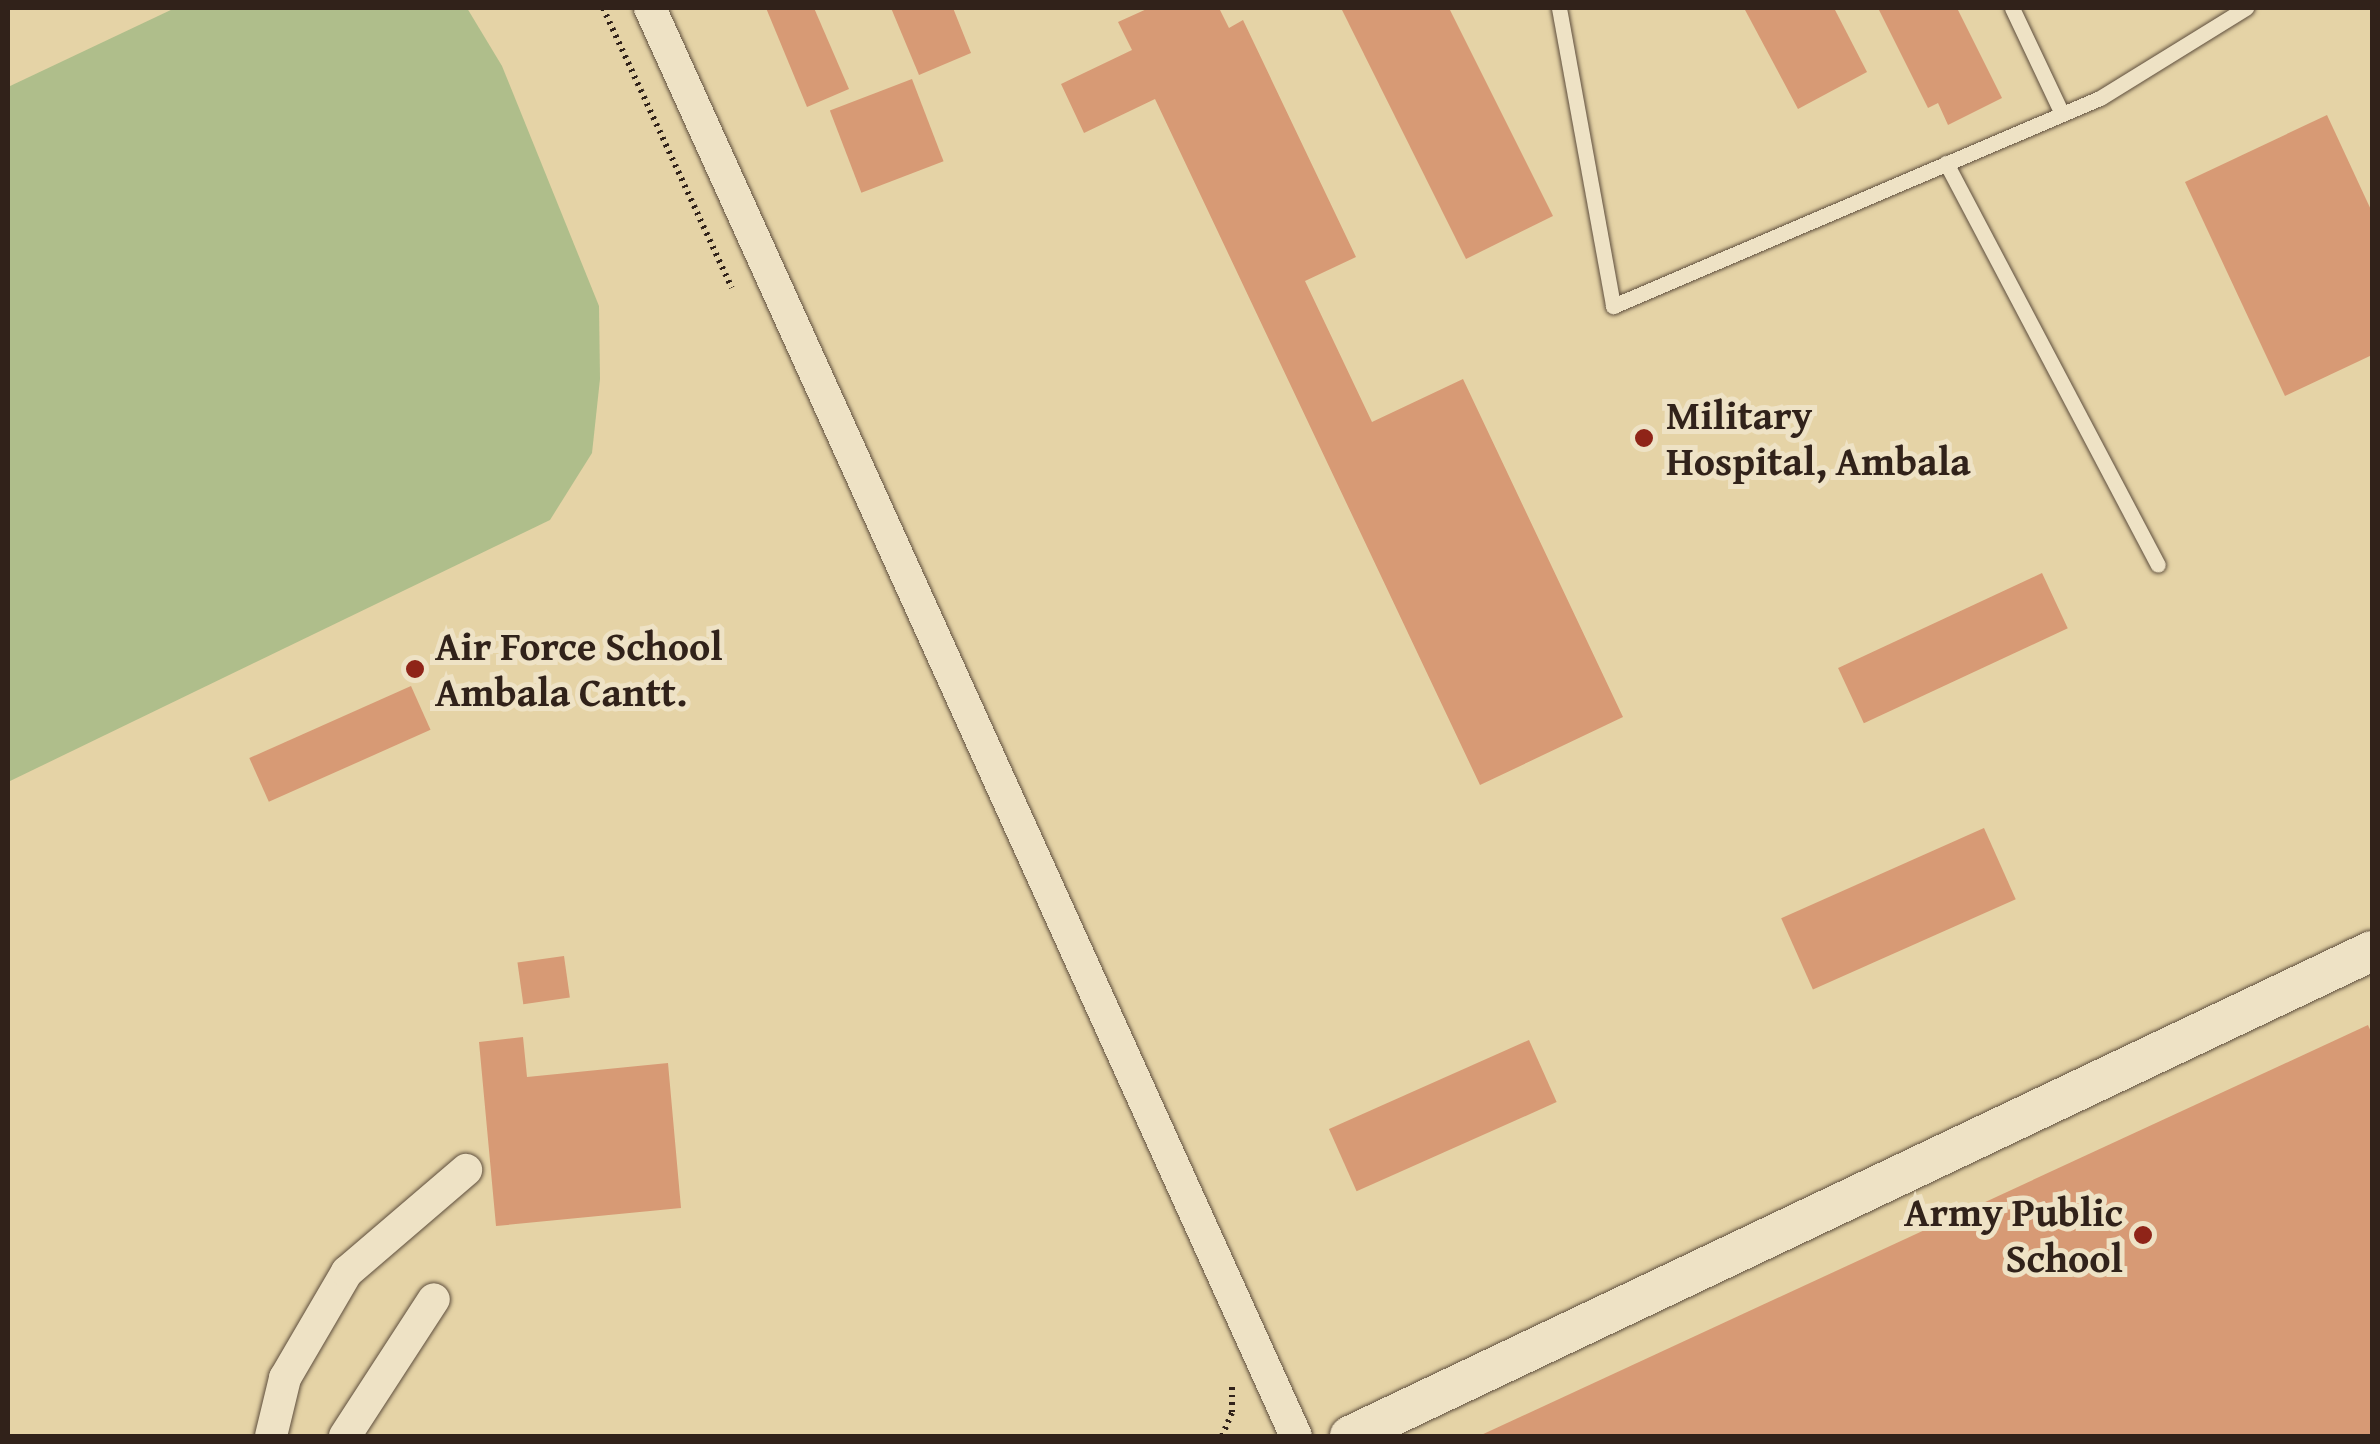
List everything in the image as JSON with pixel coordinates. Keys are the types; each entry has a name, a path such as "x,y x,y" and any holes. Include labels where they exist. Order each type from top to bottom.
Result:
{"street":[{"path":"650,8 1296,1436"},
{"path":"1350,1436 2372,951"},
{"path":"270,1436 284,1378 347,1272 466,1170"},
{"path":"344,1436 434,1298"}],"lane":[{"path":"1559,8 1613,306 2100,98 2246,8"},
{"path":"2012,8 2062,114"},
{"path":"1946,164 2158,565"}],"green space":[{"path":"175,8 467,8 502,66 599,306 600,379 592,453 550,520 8,782 8,87"}],"building":[{"path":"766,8 814,8 849,89 807,107"},
{"path":"891,8 953,8 971,53 919,75"},
{"path":"1149,8 1219,8 1229,28 1243,20 1356,257 1305,281 1372,422 1463,379 1623,717 1480,785 1155,99 1084,133 1061,84 1132,50 1118,22"},
{"path":"1341,8 1449,8 1553,216 1466,259"},
{"path":"1744,8 1834,8 1867,72 1798,109"},
{"path":"1878,8 1957,8 2002,98 1948,125 1938,103 1928,108"},
{"path":"912,79 944,161 861,193 830,111"},
{"path":"2327,115 2372,212 2372,355 2285,396 2185,182"},
{"path":"2042,573 2068,628 1864,723 1838,668"},
{"path":"411,686 431,730 269,802 249,758"},
{"path":"1984,828 2016,899 1813,990 1781,918"},
{"path":"564,956 570,998 523,1004 517,963"},
{"name":"Army Public School","path":"2368,1025 2372,1034 2372,1436 1479,1436"},
{"path":"523,1037 527,1077 668,1063 681,1208 496,1226 479,1042"},
{"path":"1529,1040 1557,1102 1357,1191 1329,1129"}],"place":[{"name":"Military Hospital, Ambala","path":"1644,438"},
{"name":"Air Force School Ambala Cantt.","path":"415,669"},
{"name":"Army Public School","path":"2143,1235"}]}
